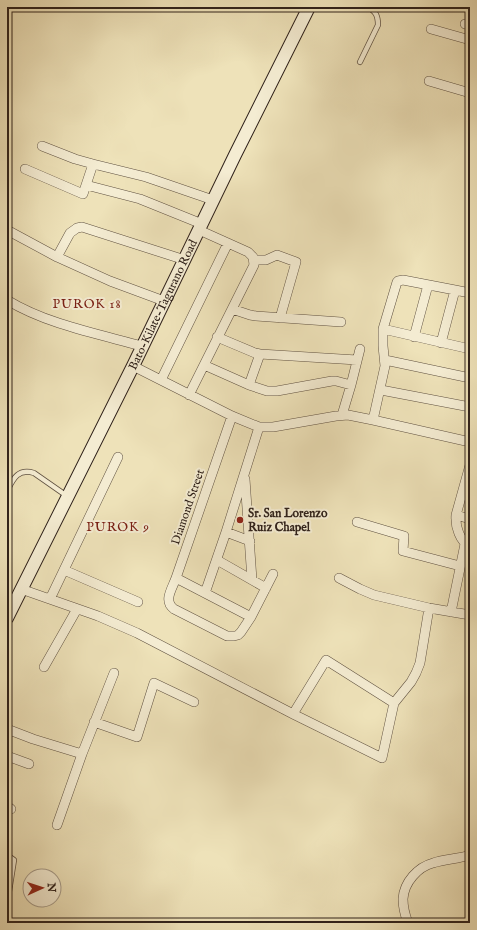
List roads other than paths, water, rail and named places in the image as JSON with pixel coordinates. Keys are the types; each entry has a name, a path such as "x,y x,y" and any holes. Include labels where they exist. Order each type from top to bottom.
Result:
{"street":[{"name":"Bato-Kilate-Tagurano Road","path":"7,618 11,600 21,588 133,366 213,200 309,7"},
{"path":"431,29 470,40"},
{"path":"428,81 470,93"},
{"path":"42,146 92,164 146,176 213,200"},
{"path":"25,169 83,194 92,164"},
{"path":"86,185 140,199 200,227 228,243 248,252 253,257 254,264 252,270 189,395"},
{"path":"57,257 70,233 82,227 185,260"},
{"path":"7,230 57,257 110,281 164,301"},
{"path":"161,380 228,243"},
{"path":"254,260 266,260 277,255 296,262 280,318"},
{"path":"373,420 381,390 385,366 383,346 384,330 397,282 403,280 470,293"},
{"path":"414,337 428,285"},
{"path":"441,343 455,290"},
{"path":"7,300 19,307 57,322 142,346"},
{"path":"232,309 250,315 341,322"},
{"path":"384,330 441,343 469,346"},
{"path":"217,337 260,354 357,360"},
{"path":"342,415 352,385 360,349"},
{"path":"249,385 260,354"},
{"path":"385,360 470,378"},
{"path":"133,366 232,416 259,427 273,427 342,415 373,420 470,442"},
{"path":"204,366 249,385 272,392 332,381 352,385"},
{"path":"381,390 470,408"},
{"name":"Diamond Street","path":"232,416 168,600 174,609 227,636 238,635 251,617"},
{"path":"205,593 217,560 259,427"},
{"path":"50,599 118,457"},
{"path":"451,612 460,566 468,546 457,527 456,515 470,465"},
{"path":"244,474 252,580"},
{"path":"456,515 470,519"},
{"path":"357,522 404,536 403,551 460,566"},
{"path":"226,532 250,541"},
{"path":"217,560 266,588"},
{"path":"64,570 138,602"},
{"path":"176,578 251,617 274,574"},
{"path":"339,578 374,595 430,608 470,615"},
{"path":"21,588 114,622 382,758 394,703 410,682 418,668 430,608"},
{"path":"44,667 77,608"},
{"path":"293,714 326,660 394,703"},
{"path":"57,825 94,722 114,673"},
{"path":"94,722 136,737 154,682 194,702"},
{"path":"7,729 33,739 82,754"},
{"path":"7,756 29,764"},
{"path":"408,923 404,912 403,898 405,888 412,876 422,868 434,863 470,855"}],"lane":[{"path":"360,62 378,25 377,15 367,7"},
{"path":"7,491 13,479 23,472 29,472 34,473 67,496"},
{"path":"7,855 14,860 8,898"}],"place":[{"name":"Sr. San Lorenzo Ruiz Chapel","path":"240,520"}],"district":[{"name":"PUROK 18","path":"87,304"},
{"name":"PUROK 9","path":"118,527"}]}
